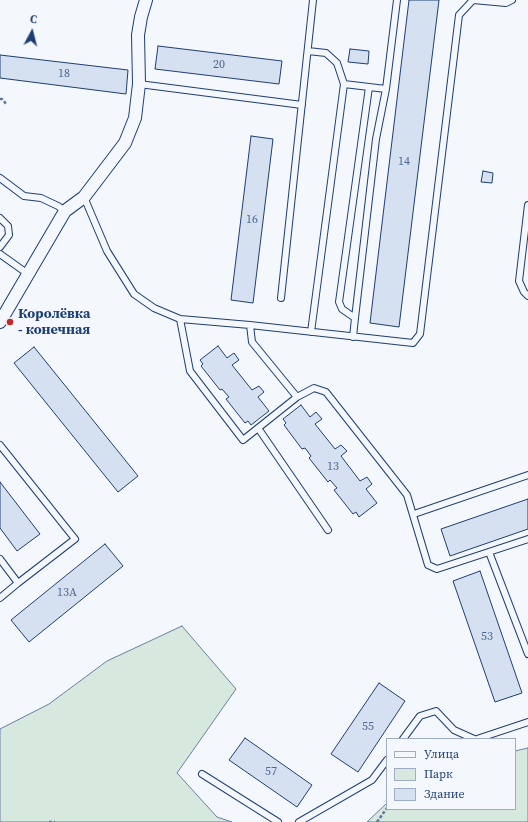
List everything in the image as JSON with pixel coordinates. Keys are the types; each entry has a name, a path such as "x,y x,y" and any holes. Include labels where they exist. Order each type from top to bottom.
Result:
{"street":[{"path":"0,322 65,211 84,197 125,143 135,118 139,84 138,35 146,0"}],"lane":[{"path":"281,298 313,0"},
{"path":"353,337 376,139 386,89 397,0"},
{"path":"84,197 107,251 134,294 154,308 180,319 250,325 412,343 420,334 459,15 473,0 506,3 512,0"},
{"path":"308,51 326,53 337,63 344,84 311,332"},
{"path":"139,84 302,105"},
{"path":"344,84 386,89"},
{"path":"355,318 342,309 339,302 369,87"},
{"path":"0,178 24,196 41,198 65,211"},
{"path":"528,205 519,281 524,292 528,296"},
{"path":"0,218 8,226 9,235 0,246"},
{"path":"0,254 28,274"},
{"path":"180,319 190,371 242,440 297,397 314,388 326,392 407,494 428,566 437,569 528,539"},
{"path":"250,325 252,342 297,397"},
{"path":"258,428 328,530"},
{"path":"0,445 76,539 0,598"},
{"path":"414,514 528,475"},
{"path":"489,552 528,654"},
{"path":"0,560 18,583"},
{"path":"404,738 420,716 436,711 454,730 474,738"},
{"path":"479,738 528,722"},
{"path":"298,822 372,780 386,761"},
{"path":"202,774 278,822"}],"path":[{"path":"0,99 2,99 7,105"},
{"path":"377,822 386,809"},
{"path":"49,822 55,822"}],"green space":[{"path":"182,626 236,689 177,773 217,817 232,822 0,822 0,729 49,704 107,661"},
{"path":"528,748 528,822 367,822 386,804 386,810 516,810 516,751"}],"building":[{"path":"409,0 439,0 399,327 370,323"},
{"path":"158,46 282,61 279,84 155,69"},
{"path":"350,49 369,51 368,64 348,62"},
{"path":"0,55 128,70 126,94 0,78"},
{"path":"251,136 273,139 253,303 231,300"},
{"path":"483,171 493,173 492,183 481,182"},
{"path":"218,346 227,358 234,353 239,360 232,365 252,390 259,386 264,392 258,397 269,411 251,425 248,421 245,423 226,399 229,397 222,389 220,390 201,366 203,364 200,360"},
{"path":"34,347 138,476 118,492 14,363"},
{"path":"301,405 310,417 316,412 322,419 315,424 335,449 341,445 347,451 341,456 360,481 367,477 372,484 366,489 377,503 359,517 356,512 353,514 334,490 337,488 330,480 328,482 309,458 311,456 305,448 302,449 284,425 286,423 283,419"},
{"path":"0,482 40,534 17,551 0,528"},
{"path":"528,499 528,529 450,556 441,529"},
{"path":"105,544 123,566 29,642 11,620"},
{"path":"480,571 522,693 495,702 453,581"},
{"path":"379,683 405,701 358,772 331,754"},
{"path":"245,738 312,785 297,807 229,760"}],"place":[{"name":"Королёвка - конечная","path":"10,322"}]}
